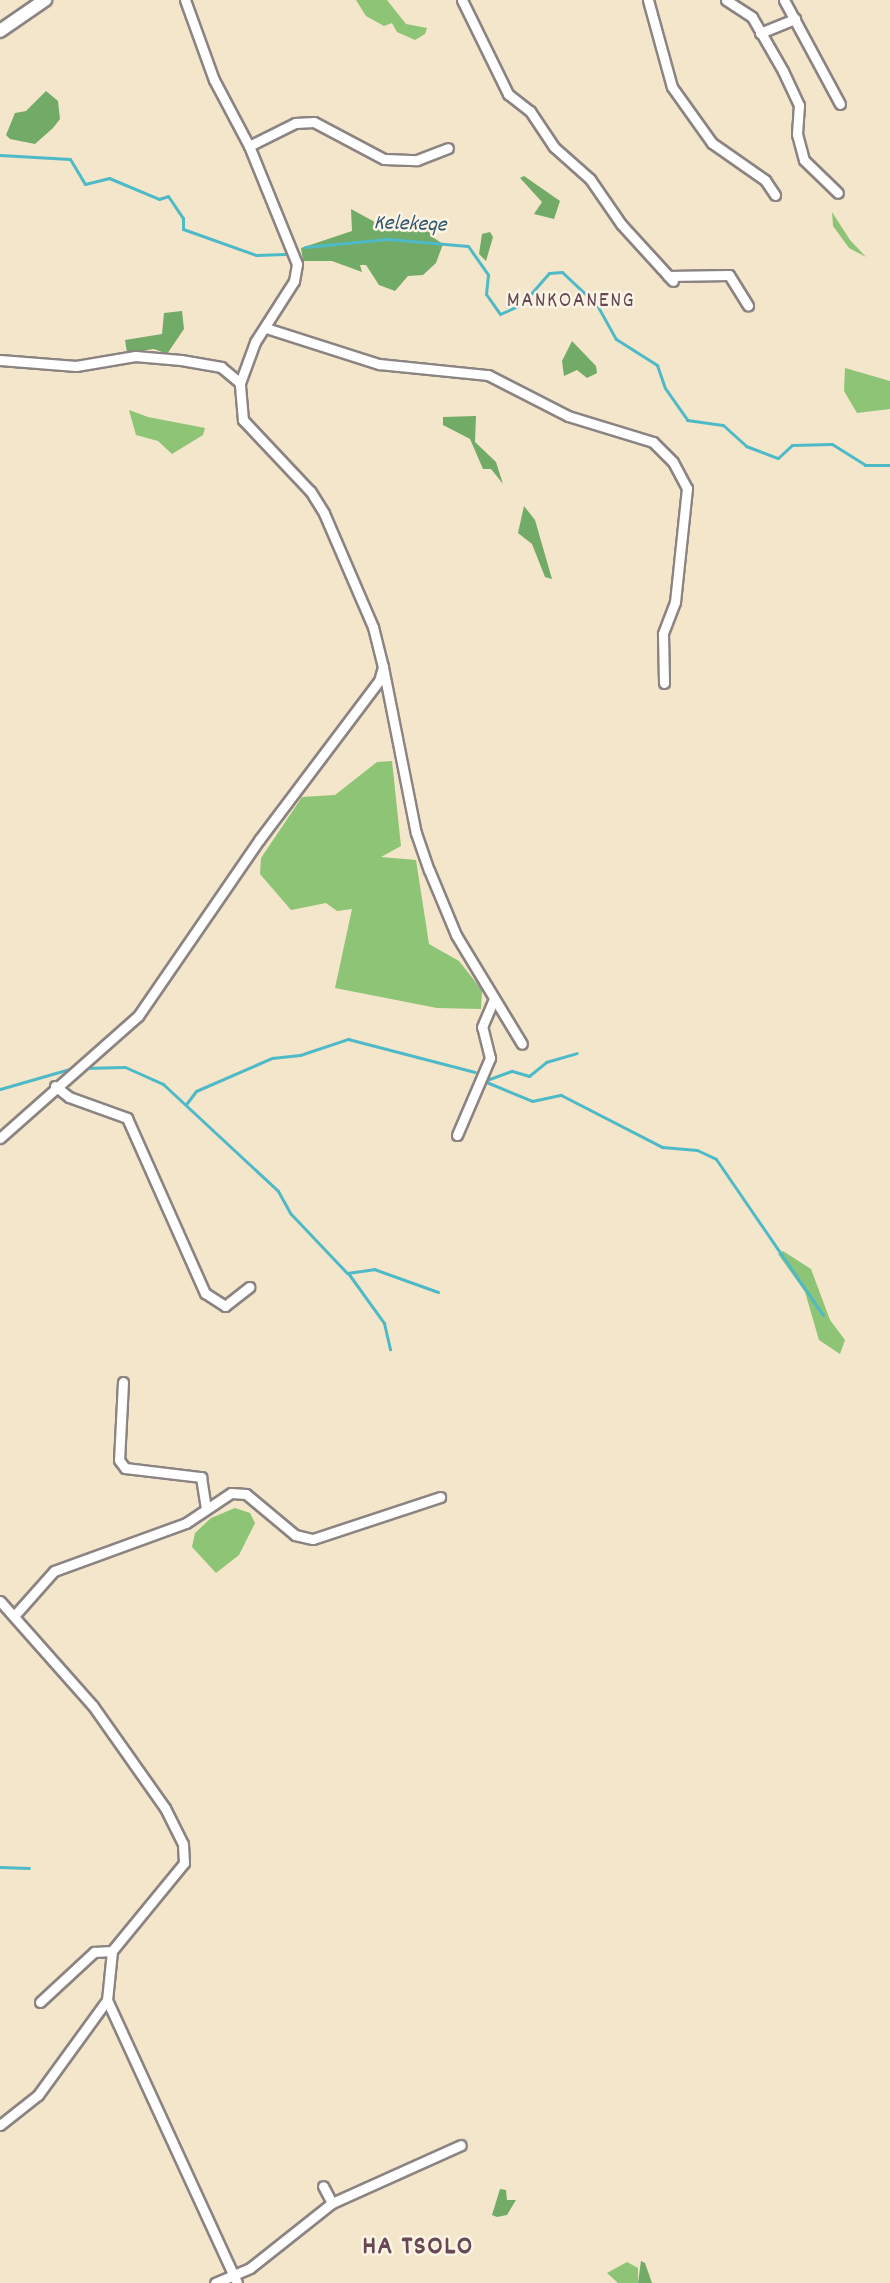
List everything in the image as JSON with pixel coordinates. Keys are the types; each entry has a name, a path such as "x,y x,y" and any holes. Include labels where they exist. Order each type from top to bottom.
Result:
{"main road":[{"path":"0,31 45,0"}],"street":[{"path":"185,0 214,80 249,146 297,264 294,281 266,328 240,383 243,420 253,436 304,484 324,513 373,627 416,833 456,935 493,1001 522,1044"},
{"path":"462,0 508,94 530,111 554,147 590,179 621,224 670,278 729,275 748,306"},
{"path":"648,0 672,87 712,143 765,180 775,195"},
{"path":"726,0 752,17 799,105 797,134 804,160 838,193"},
{"path":"784,0 840,104"},
{"path":"760,33 795,19"},
{"path":"249,146 295,123 314,122 384,159 417,160 448,148"},
{"path":"266,328 379,364 488,375 568,416 652,442 673,462 687,488 675,602 663,634 664,682"},
{"path":"0,360 76,366 135,356 181,360 221,368 240,383"},
{"path":"0,1138 55,1086 138,1016 259,840 333,747 383,667"},
{"path":"457,1135 490,1058 482,1027 493,1001"},
{"path":"55,1086 69,1097 127,1118 205,1293 225,1306 249,1287"},
{"path":"123,1382 119,1460 125,1468 201,1477 206,1508"},
{"path":"14,1616 54,1571 186,1523 231,1493 246,1494 295,1535 313,1539 440,1497"},
{"path":"0,1601 93,1706 165,1808 183,1844 184,1863 112,1952 107,2000 38,2095 0,2126"},
{"path":"40,2002 94,1952 112,1952"},
{"path":"107,2000 235,2278"},
{"path":"215,2283 235,2278 250,2268 332,2203 461,2145"},
{"path":"323,2186 332,2203"}],"green space":[{"path":"356,0 387,0 406,24 427,28 425,34 415,40 397,32 392,23 384,26 366,16"},
{"path":"46,91 58,101 60,119 35,144 10,139 6,135 15,113 26,111"},
{"path":"524,176 560,201 554,219 534,214 542,202 520,178"},
{"path":"351,209 382,226 425,218 431,236 443,244 436,263 423,275 408,276 395,291 379,285 366,265 360,265 362,272 332,261 303,261 301,248 352,231"},
{"path":"832,212 850,240 866,257 849,248 833,226"},
{"path":"490,232 493,237 486,261 479,254 482,234"},
{"path":"182,311 184,329 167,354 154,349 127,353 125,340 162,334 164,313"},
{"path":"572,341 596,366 597,373 587,378 577,370 564,376 562,361"},
{"path":"845,368 890,381 890,409 857,413 844,391"},
{"path":"129,410 148,417 205,428 203,435 172,454 158,441 136,435"},
{"path":"476,416 475,442 496,462 503,484 491,469 483,469 470,439 443,425 443,417"},
{"path":"524,506 535,520 552,579 545,577 532,544 518,533"},
{"path":"392,761 401,846 381,857 416,860 429,944 459,961 482,990 481,1009 437,1008 335,988 352,909 337,911 326,903 291,910 260,874 261,858 302,797 335,795 377,762"},
{"path":"783,1251 811,1269 830,1320 845,1340 840,1354 819,1340 805,1292 778,1254"},
{"path":"235,1508 250,1513 255,1523 239,1555 216,1573 192,1547 195,1533 211,1518"},
{"path":"500,2189 506,2190 507,2200 516,2200 507,2215 497,2217 492,2215"},
{"path":"641,2261 645,2263 652,2283 638,2283"},
{"path":"627,2262 638,2268 638,2283 618,2283 607,2273"}],"waterway":[{"name":"Kelekeqe","path":"0,155 70,159 85,184 109,178 159,199 168,196 183,218 183,229 256,255 285,254"},
{"name":"Kelekeqe","path":"305,247 388,239 468,246 488,275 486,294 500,314 522,304 549,273 562,272 597,305 616,339 657,365 665,388 687,420 723,425 746,446 778,458 792,445 832,444 865,465 890,465"},
{"path":"187,1103 196,1091 272,1058 300,1055 348,1039 475,1072"},
{"path":"484,1081 512,1071 529,1076 546,1062 577,1053"},
{"path":"83,1068 125,1067 163,1084 278,1191 291,1214 347,1273 374,1269 438,1292"},
{"path":"0,1089 73,1068"},
{"path":"484,1081 532,1101 561,1095 662,1147 697,1150 716,1159 823,1315"},
{"path":"348,1273 384,1323 390,1349"},
{"path":"0,1867 29,1868"}],"district":[{"name":"MANKOANENG","path":"571,302"},
{"name":"HA TSOLO","path":"418,2248"}]}
